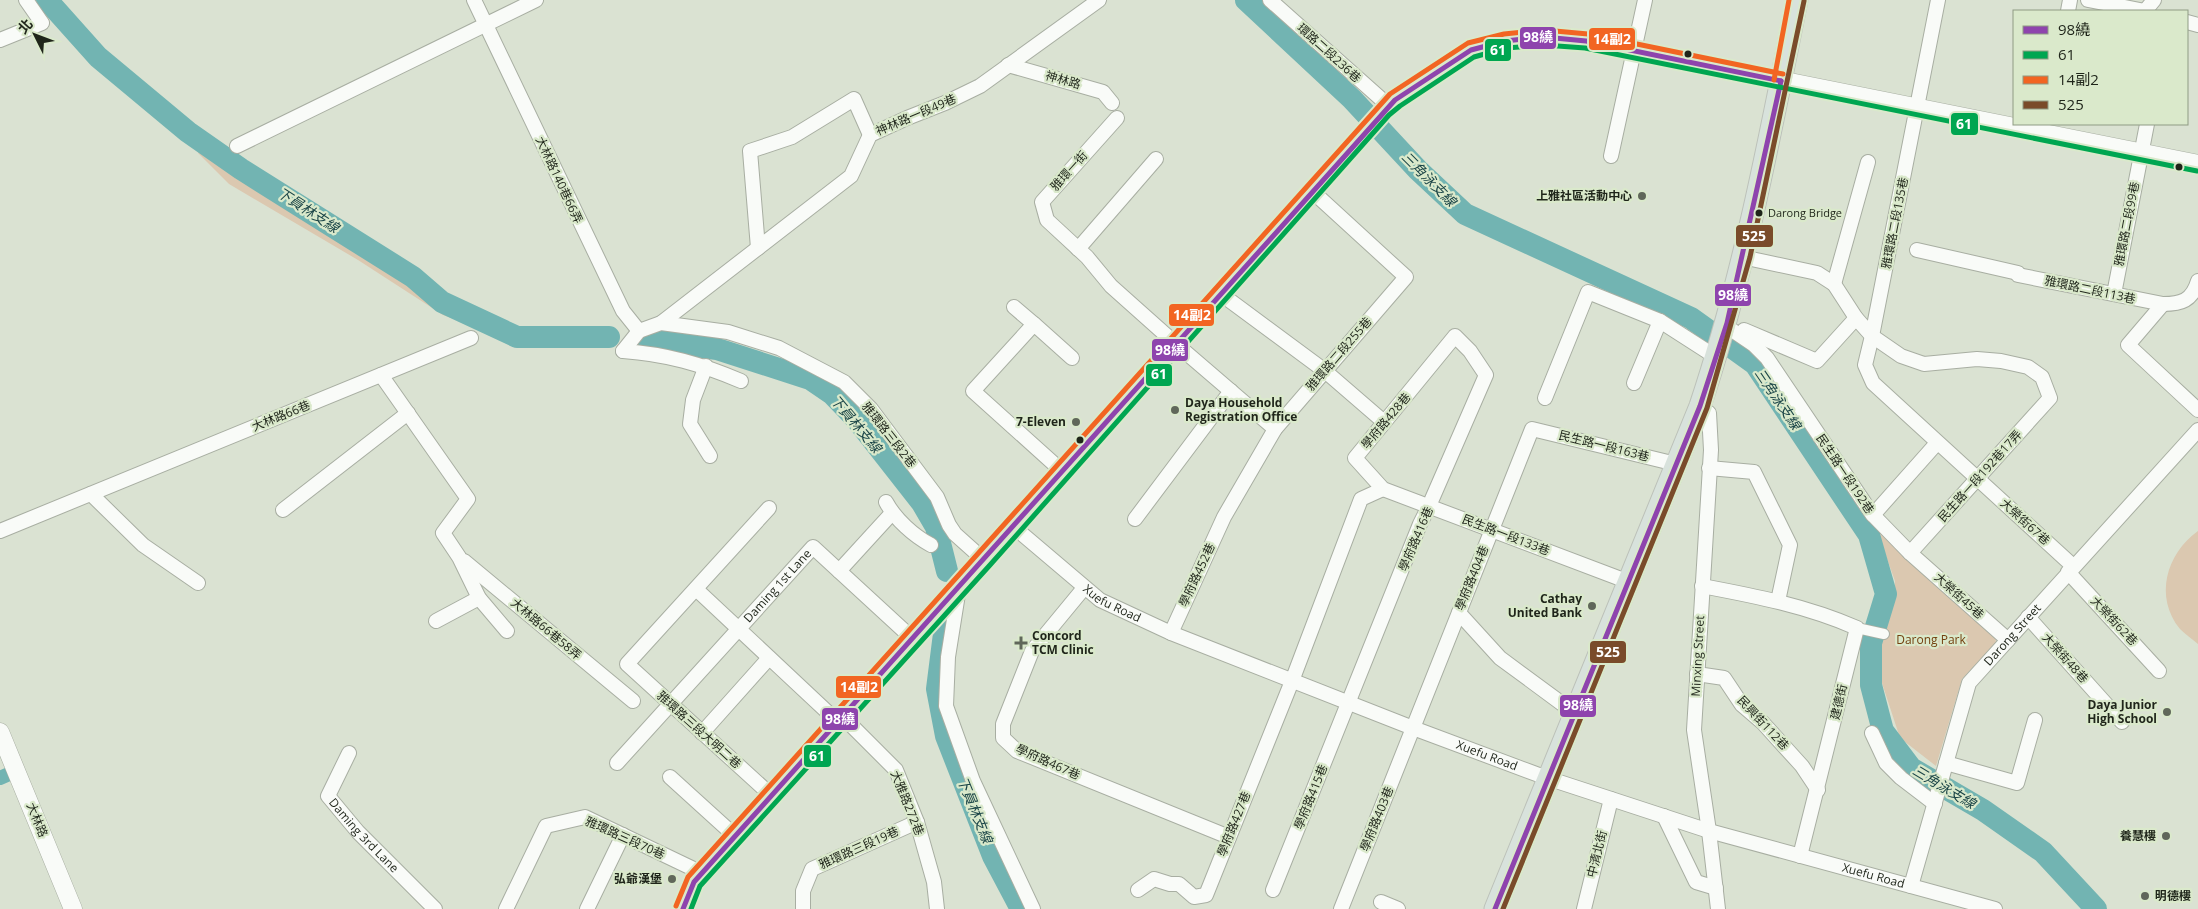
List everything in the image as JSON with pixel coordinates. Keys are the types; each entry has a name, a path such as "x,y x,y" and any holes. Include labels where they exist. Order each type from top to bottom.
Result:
{"main road":[{"path":"1495,909 1700,406 1726,325 1781,81 1797,0"}],"street":[{"path":"0,40 42,23 26,0"},
{"name":"大林路140巷66弄","path":"474,0 623,311 639,331"},
{"path":"237,146 536,0"},
{"name":"神林路一段49巷","path":"661,323 850,176 870,135 980,86 1098,0"},
{"name":"環路二段236巷","path":"1270,0 1386,108"},
{"path":"1612,156 1644,0"},
{"name":"雅環路二段135巷","path":"1937,443 1873,384 1865,365 1938,0"},
{"path":"2088,0 2140,10"},
{"path":"2146,10 2154,0"},
{"path":"683,909 694,882 1063,472 1363,133 1386,108 1471,50 1504,41 1544,37 1586,41 1917,109 2013,123"},
{"name":"神林路","path":"1008,65 1103,92 1112,102"},
{"path":"758,248 750,151 792,137 854,99 870,135"},
{"name":"雅環一街","path":"1117,118 1042,202 1047,220 1078,248 1111,286 1176,344"},
{"path":"2026,125 2046,128 2141,154 2198,164"},
{"name":"雅環路二段99巷","path":"2114,294 2147,125"},
{"path":"1078,248 1156,159"},
{"path":"1834,284 1868,162"},
{"name":"雅環路二段255巷","path":"1275,429 1406,277 1312,191"},
{"name":"雅環路二段113巷","path":"1917,250 2018,274 2163,304"},
{"path":"1742,257 1817,274 1834,284 1856,318 1872,336"},
{"path":"2198,281 2194,292 2179,304 2163,304 2128,344 2198,410"},
{"path":"1545,398 1588,292 1660,321 1716,356"},
{"path":"1221,294 1325,371 1384,422"},
{"path":"1014,307 1072,358"},
{"path":"1726,325 1817,361 1856,318"},
{"path":"1634,383 1660,321"},
{"name":"雅環路三段2巷","path":"639,331 661,323 728,332 779,348 844,382 871,409 938,497 949,525 955,534 984,560"},
{"path":"1034,324 973,391 1063,472"},
{"name":"民生路一段192巷","path":"1726,325 1754,345 1767,358 1873,515 1910,553"},
{"path":"639,331 623,351 654,353 706,366 741,381"},
{"name":"學府路428巷","path":"1383,489 1355,458 1455,336 1470,351 1486,376"},
{"name":"民生路一段192巷17弄","path":"1872,336 1901,356 1924,364 1977,359 2001,361 2028,367 2042,377 2050,398 1910,553"},
{"name":"大林路66巷","path":"0,531 471,338"},
{"path":"1176,344 1275,429"},
{"path":"706,366 693,400 690,424 710,456"},
{"name":"大林路66巷58弄","path":"381,375 468,498 443,533 459,557 479,598 507,631"},
{"name":"學府路416巷","path":"1348,703 1429,506 1486,376"},
{"path":"1135,519 1231,391"},
{"name":"Minxing Street","path":"1700,406 1709,413 1711,450 1694,730 1718,909"},
{"path":"282,510 408,413"},
{"name":"學府路452巷","path":"1171,633 1224,517 1275,429"},
{"name":"民生路一段163巷","path":"1532,429 1676,464"},
{"name":"學府路404巷","path":"1412,728 1532,429"},
{"name":"Darong Street","path":"1911,886 1969,683 2198,430"},
{"path":"1873,515 1937,443"},
{"name":"大榮街67巷","path":"1937,443 1977,478 2071,569"},
{"path":"1709,468 1754,472 1790,545 1778,601"},
{"path":"1292,681 1361,499 1383,489"},
{"name":"民生路一段133巷","path":"1383,489 1629,582"},
{"path":"91,494 143,545 198,584"},
{"path":"839,571 889,507 921,539 931,545"},
{"path":"769,508 696,590 769,658 840,719"},
{"name":"Xuefu Road","path":"1014,526 1100,600 1171,633 1348,703 1547,778 1709,831 1988,908"},
{"name":"Daming 1st Lane","path":"617,763 812,547 839,571 918,633"},
{"name":"大榮街45巷","path":"1910,553 2008,640"},
{"name":"大林路66巷58弄","path":"459,557 633,701"},
{"name":"大榮街62巷","path":"2071,569 2159,671"},
{"path":"1702,586 1778,601 1832,617 1856,628 1884,634"},
{"path":"959,588 948,657 946,706 973,781 1033,909"},
{"name":"學府路467巷","path":"1084,588 1032,652 1003,724 1003,738 1017,751 1229,837"},
{"name":"雅環路三段大明二巷","path":"696,590 627,664 772,796"},
{"path":"436,621 479,598"},
{"path":"1458,613 1500,658 1576,714"},
{"name":"大榮街48巷","path":"2028,617 2122,722"},
{"name":"建德街","path":"1800,856 1818,790 1856,628"},
{"path":"702,733 769,658"},
{"name":"民興街112巷","path":"1698,674 1724,678 1742,705 1763,723 1802,766 1818,790"},
{"name":"學府路427巷","path":"1138,890 1154,879 1170,884 1179,884 1194,897 1206,895 1292,681"},
{"name":"學府路415巷","path":"1274,890 1348,703"},
{"name":"大雅路272巷","path":"840,719 896,770 917,822 934,882 937,909"},
{"path":"1945,766 2017,783 2035,720"},
{"name":"學府路403巷","path":"1340,909 1412,728"},
{"name":"大林路","path":"0,732 73,909"},
{"path":"1872,733 1886,763 1901,778 1936,802"},
{"name":"Daming 3rd Lane","path":"349,753 328,796 358,832 435,909"},
{"path":"670,777 735,836"},
{"name":"中清北街","path":"1584,909 1611,798"},
{"path":"1664,816 1696,882 1716,888"},
{"name":"雅環路三段70巷","path":"506,909 546,826 585,817 702,873"},
{"name":"雅環路三段19巷","path":"803,909 803,891 812,869 917,822"},
{"path":"587,909 623,835"},
{"path":"1381,902 1398,909"}],"green space":[{"path":"200,147 400,274 454,319 443,315 358,260 229,184 198,153"},
{"name":"Darong Park","path":"1872,517 1995,632 1996,643 1962,679 1936,766 1900,738 1880,677 1881,641 1894,599 1895,581"},
{"path":"2198,531 2198,644 2180,629 2172,617 2167,603 2166,590 2171,564 2187,541"}],"waterway":[{"name":"下員林支線","path":"47,0 98,57 188,132 241,169 413,277 442,302 517,337 609,337"},
{"name":"三角泳支線","path":"1246,0 1352,99 1418,170 1465,214 1691,318 1755,364 1869,535 1886,594 1871,643 1871,685 1883,731 1911,768 1983,810 2043,852 2096,909"},
{"name":"下員林支線","path":"644,339 717,349 810,379 832,394 857,420 922,503 936,527 947,571"},
{"name":"下員林支線","path":"946,618 937,689 946,736 993,856 1021,909"},
{"path":"0,778 9,774"}],"transit line":[{"name":"14副2","path":"1774,80 1789,0"},
{"name":"525","path":"1503,909 1707,408 1750,257 1804,1"},
{"name":"14副2","path":"676,906 688,877 1390,94 1468,43 1504,34 1544,30 1588,34 1783,74"},
{"name":"98繞","path":"683,909 694,882 1395,100 1471,50 1505,41 1544,37 1586,41 1781,81"},
{"name":"61","path":"691,909 700,886 990,565 1389,115 1474,57 1506,48 1544,45 1585,48 2197,171"},
{"name":"98繞","path":"1495,909 1700,406 1727,323 1781,81"}],"place":[{"name":"上雅社區活動中心","path":"1642,196"},
{"name":"Darong Bridge","path":"1759,213"},
{"name":"Daya Household Registration Office","path":"1175,410"},
{"name":"7-Eleven","path":"1076,422"},
{"name":"Cathay United Bank","path":"1592,606"},
{"name":"Concord TCM Clinic","path":"1021,643"},
{"name":"Daya Junior High School","path":"2167,712"},
{"name":"養慧樓","path":"2166,836"},
{"name":"弘爺漢堡","path":"672,879"},
{"name":"明德樓","path":"2145,896"}]}
